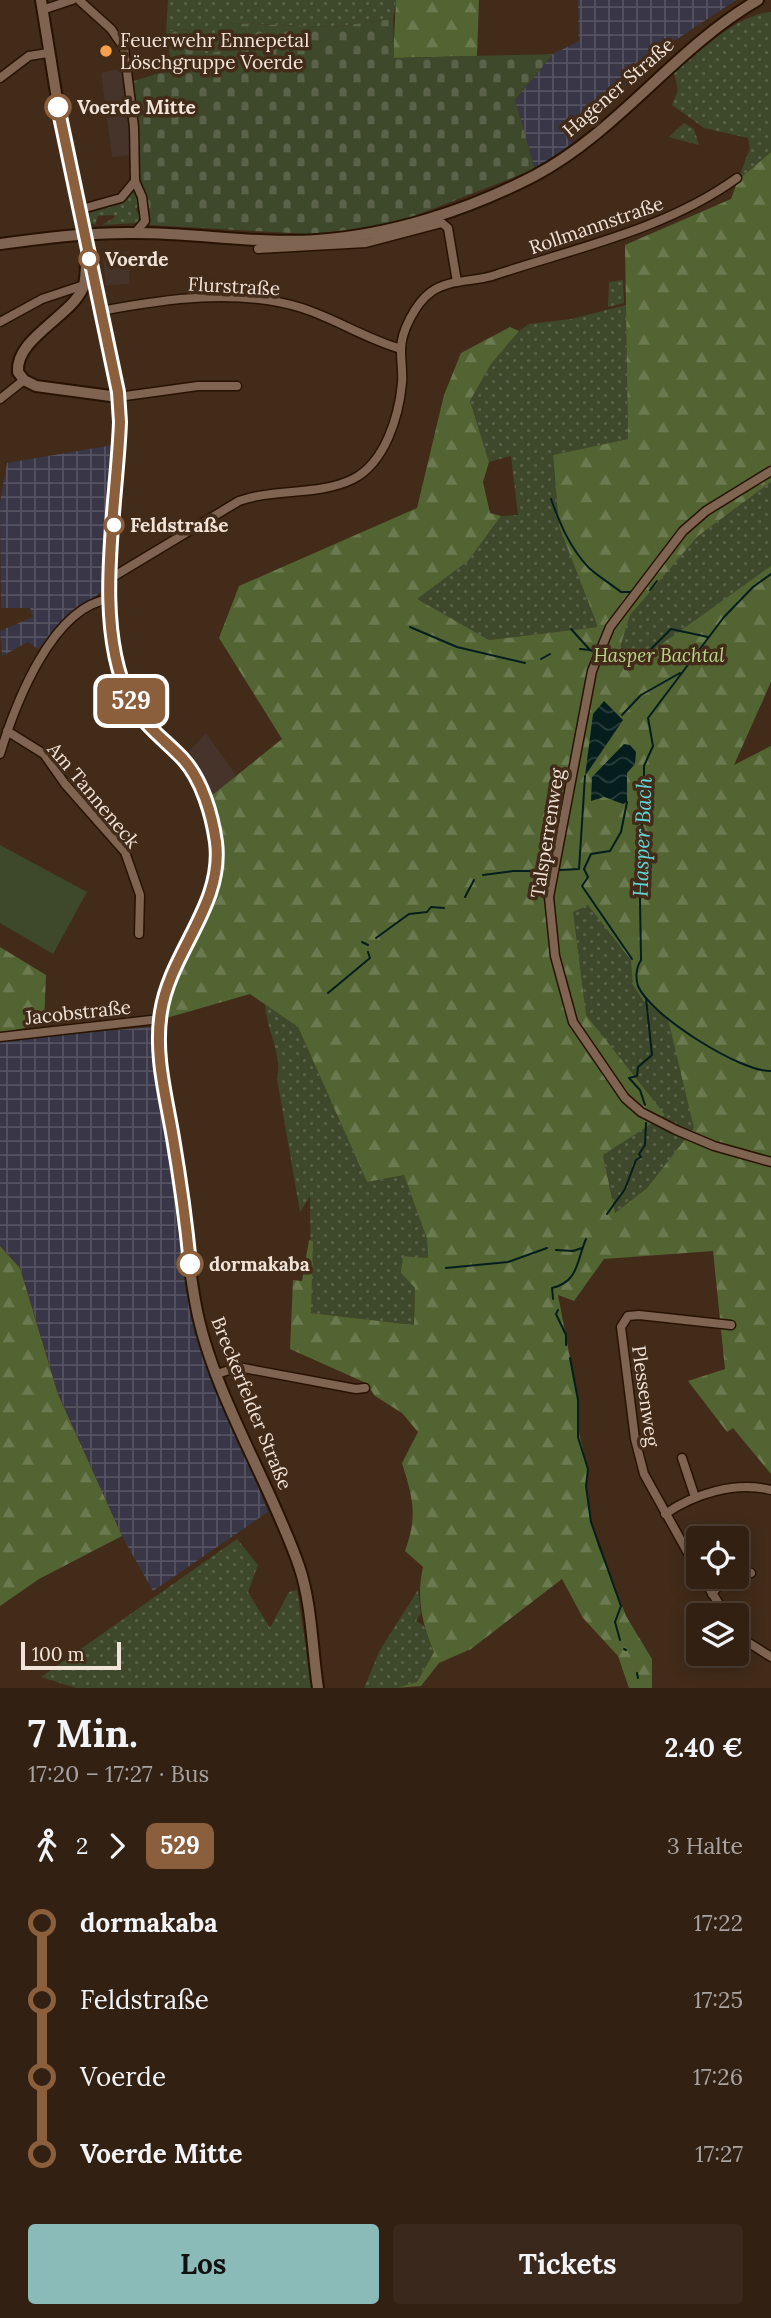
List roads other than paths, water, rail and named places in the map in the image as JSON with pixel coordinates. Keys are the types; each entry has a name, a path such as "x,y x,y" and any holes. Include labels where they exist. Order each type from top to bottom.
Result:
{"main road":[{"name":"Hagener Straße","path":"0,244 84,234 135,233 278,241 337,238 390,229 476,202 536,175 595,134 697,42 758,0"},
{"path":"42,5 48,53 84,234 84,285 75,301 23,351 18,366 24,380 36,386 91,391 118,397"},
{"name":"Breckerfelder Straße","path":"86,251 115,381 120,422 110,599 115,658 130,700 145,723 191,770 206,804 216,840 215,869 208,897 169,983 160,1020 159,1056 195,1304 217,1374 301,1571 318,1688"},
{"path":"84,285 96,288"},
{"path":"91,391 109,389 115,381"}],"street":[{"path":"42,5 72,0"},
{"path":"79,0 110,29 125,54 134,127 135,181 142,197 145,221 135,233"},
{"path":"0,78 29,56 48,53"},
{"name":"Rollmannstraße","path":"457,282 479,280 637,230 691,208 737,178"},
{"path":"78,210 121,198 135,181"},
{"path":"111,579 239,501 258,495 341,484 365,472 380,452 400,399 401,349 409,322 426,297 443,285 457,282 448,228 442,223 366,243 258,249"},
{"path":"0,322 42,299 84,285"},
{"name":"Flurstraße","path":"101,311 163,300 275,302 304,309 401,349"},
{"path":"0,399 24,380"},
{"path":"118,397 175,388 237,386"},
{"name":"Talsperrenweg","path":"771,471 706,511 683,531 610,627 592,671 549,897 555,957 573,1022 625,1098 641,1112 676,1130 714,1146 771,1162"},
{"path":"0,754 31,673 49,644 79,614 97,601 110,599"},
{"name":"Am Tanneneck","path":"7,732 44,754 65,784 125,852 140,895 139,934"},
{"name":"Jacobstraße","path":"0,1037 160,1020"},
{"name":"Plessenweg","path":"686,1551 644,1474 639,1457 622,1345 622,1324 628,1316 639,1315 731,1325"},
{"path":"217,1374 238,1367 356,1389 365,1388"},
{"path":"681,1458 695,1497"},
{"path":"665,1514 695,1497 736,1489 771,1490"},
{"path":"712,1594 719,1586 751,1573"},
{"path":"709,1589 718,1603"},
{"path":"749,1643 771,1657"}],"water":[{"path":"604,701 623,720 585,776 593,714"},
{"path":"624,744 630,745 636,752 635,764 627,773 627,802 623,804 604,797 591,801 592,777"}],"waterway":[{"path":"551,499 566,535 582,560 621,592 632,592"},
{"name":"Hasper Bach","path":"771,574 753,587 724,617 648,718 653,746 644,766 644,814 639,839 641,960 636,975 638,986 646,998 677,1026 718,1052 757,1069 771,1071"},
{"path":"650,590 657,581"},
{"path":"410,627 457,647 525,663"},
{"path":"571,629 595,652"},
{"path":"603,657 609,659 627,652 643,657 671,629 708,637"},
{"path":"580,649 590,650"},
{"path":"541,659 550,654"},
{"path":"622,715 641,695 680,673"},
{"path":"560,870 579,869 585,776"},
{"path":"627,802 621,832 610,851 591,854 584,869 588,877 582,886 632,959"},
{"path":"483,875 545,871"},
{"path":"465,897 474,880"},
{"path":"376,938 409,914 427,912 431,907 444,908"},
{"path":"362,942 368,945"},
{"path":"328,993 370,958 368,952"},
{"path":"645,1105 640,1090 629,1078 637,1076 638,1067 652,1055 646,998"},
{"path":"607,1214 625,1189 636,1160 641,1157 639,1154 645,1145 646,1123"},
{"path":"553,1299 552,1288 561,1285 572,1275 586,1239"},
{"path":"446,1268 508,1262 547,1248"},
{"path":"556,1250 573,1251 582,1248"},
{"path":"558,1310 556,1314 566,1335 566,1345"},
{"path":"570,1358 578,1400 578,1437 588,1469 586,1486 591,1522 621,1606 615,1622 620,1640"},
{"path":"637,1673 638,1678"}],"place":[{"name":"Feuerwehr Ennepetal Löschgruppe Voerde","path":"106,51"},
{"name":"Voerde Mitte","path":"58,107"},
{"name":"Voerde","path":"89,259"},
{"name":"Feldstraße","path":"114,525"},
{"name":"dormakaba","path":"190,1264"}],"park label":[{"name":"Hasper Bachtal","path":"659,655"}]}
